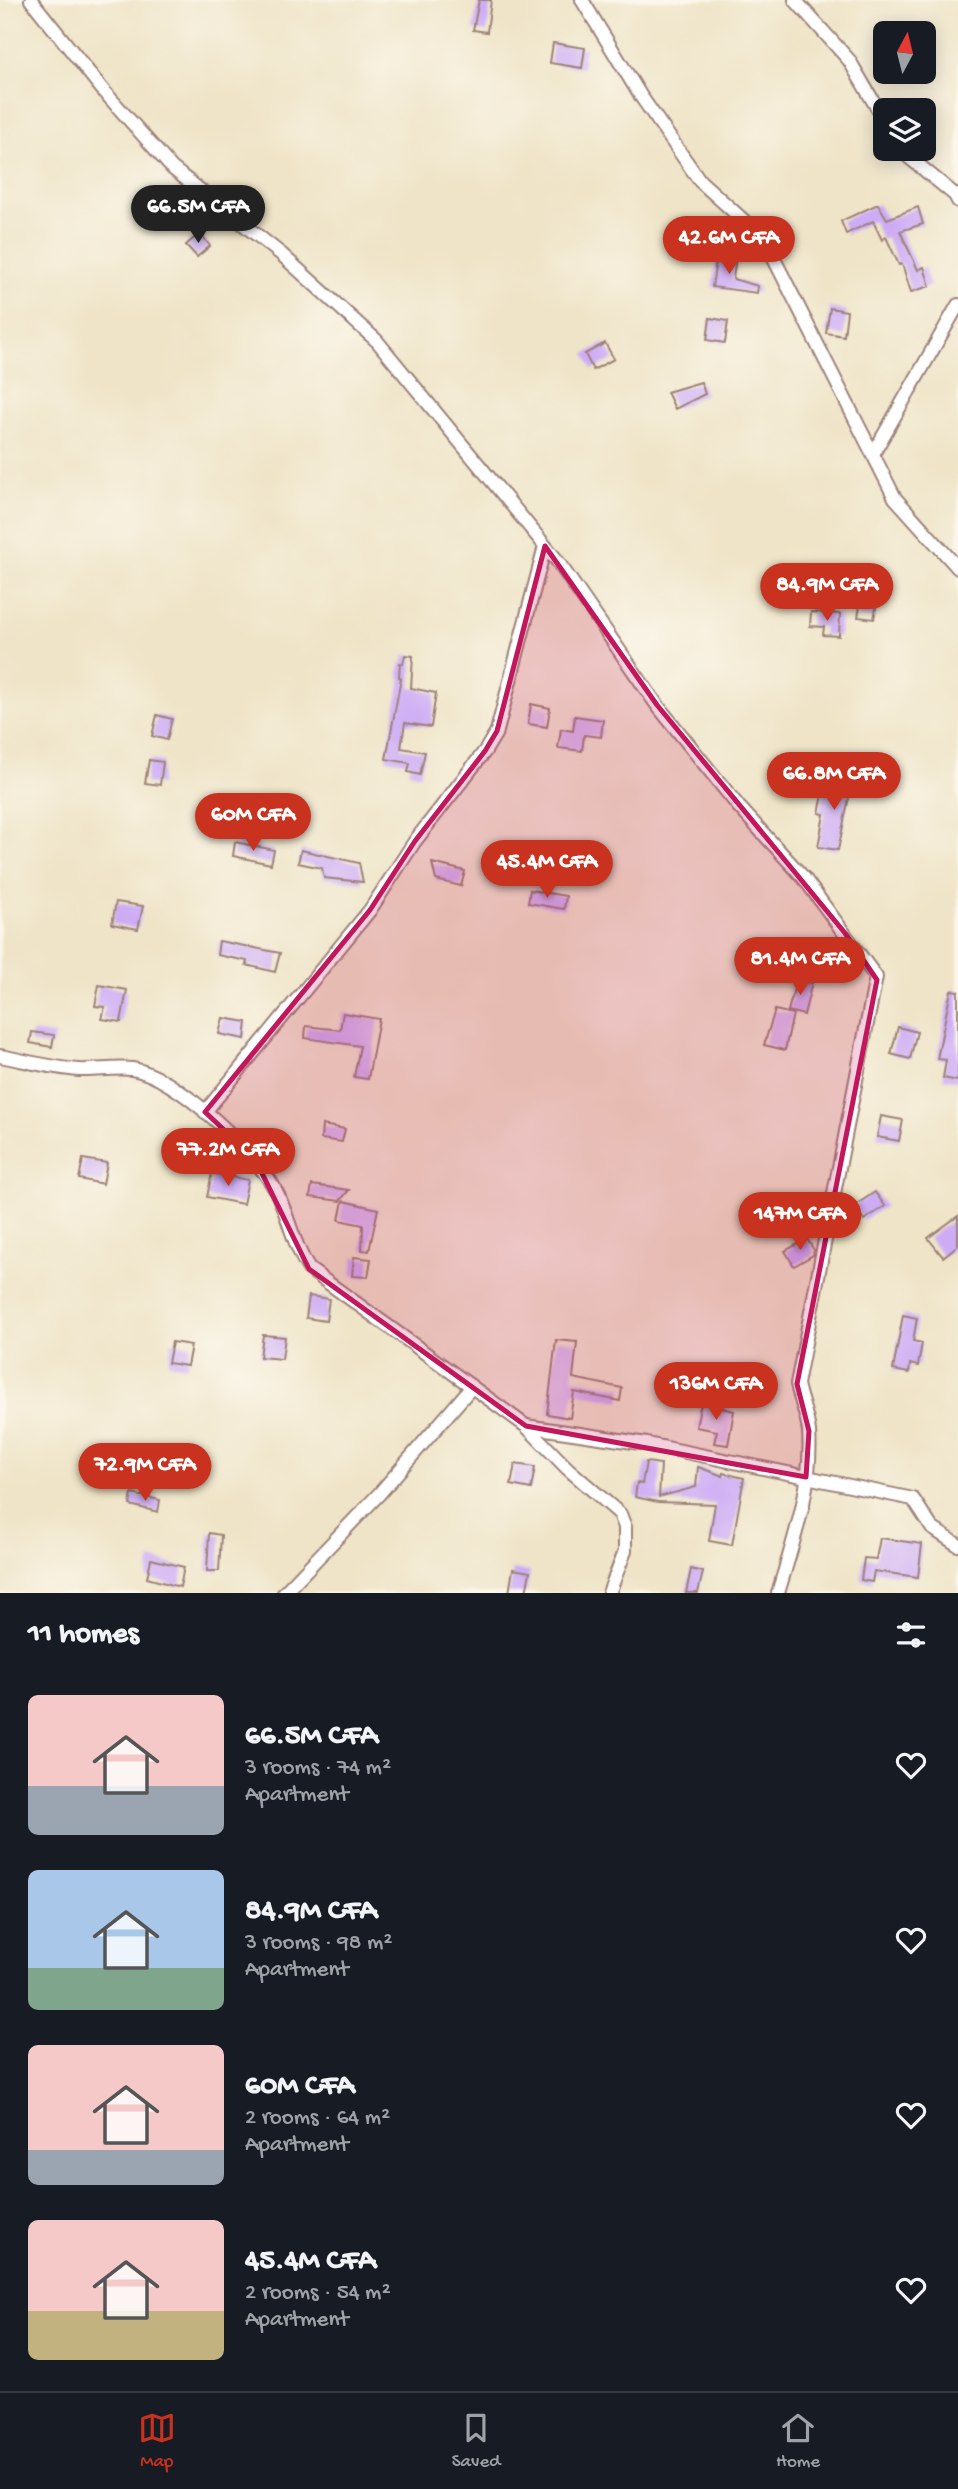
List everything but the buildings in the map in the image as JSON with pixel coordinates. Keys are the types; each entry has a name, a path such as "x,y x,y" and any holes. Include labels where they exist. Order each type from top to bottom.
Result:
{"street":[{"path":"31,0 172,168 281,254 377,341 545,546 657,705 739,807 804,878 876,976 797,1384 809,1431 806,1477 801,1515 778,1593"},
{"path":"582,0 640,95 700,181 764,239 895,498 958,568"},
{"path":"795,0 849,60 873,101"},
{"path":"914,161 955,195 958,201"},
{"path":"873,454 958,305"},
{"path":"205,1112 370,910 415,841 485,751 497,730 545,546"},
{"path":"0,1056 82,1070 135,1069 162,1080 205,1112 256,1159 276,1191 301,1257 309,1269 526,1426 567,1468 620,1514 625,1527 625,1551 609,1593"},
{"path":"284,1593 379,1494 470,1388"},
{"path":"526,1426 647,1444 913,1499 932,1528 958,1545"}],"highlighted area":[{"path":"545,546 657,705 845,933 877,980 797,1384 809,1431 806,1477 526,1426 309,1269 255,1159 205,1112 370,910 415,841 485,751 497,731"}]}
